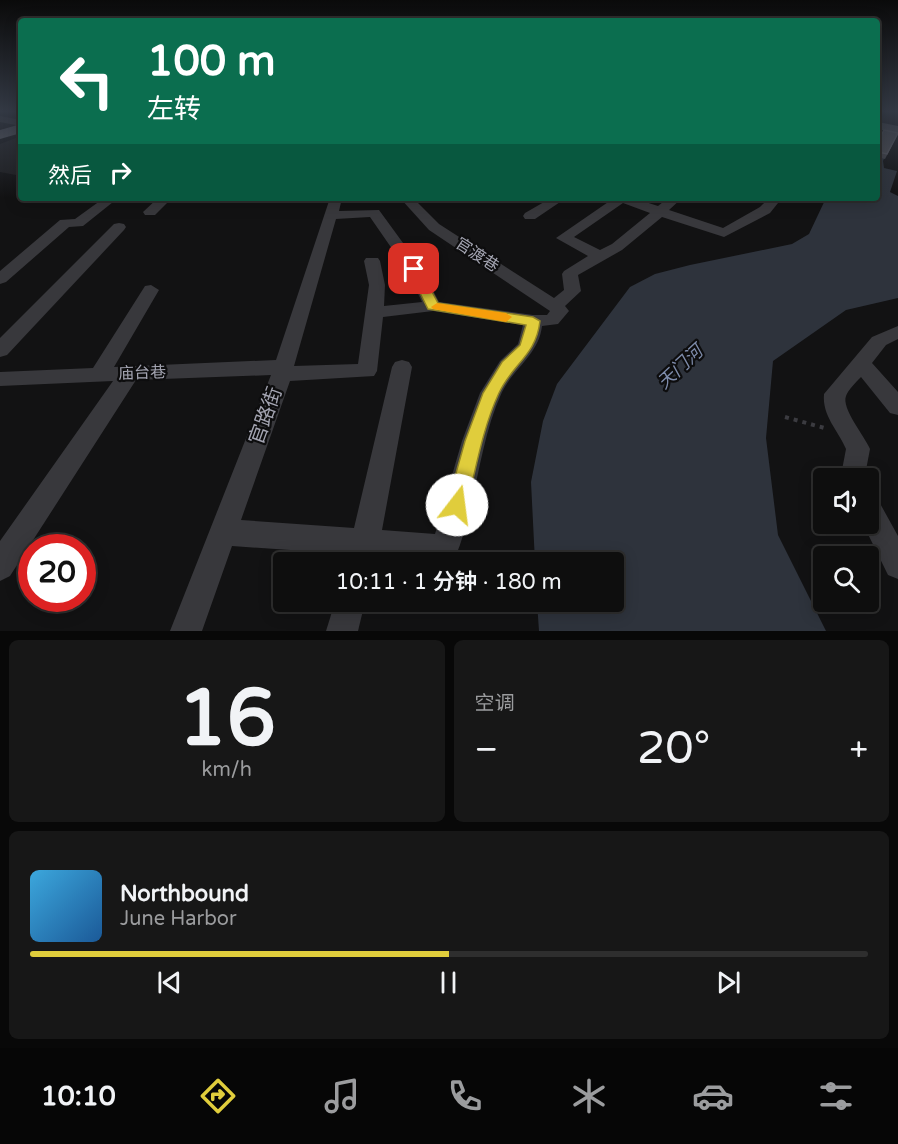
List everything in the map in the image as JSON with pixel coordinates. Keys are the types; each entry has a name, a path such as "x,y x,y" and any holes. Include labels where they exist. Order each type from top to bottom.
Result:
{"street":[{"path":"0,279 65,223 78,223 108,201"},
{"path":"150,212 163,201"},
{"name":"官渡巷","path":"409,201 434,227 555,306"},
{"path":"530,216 555,201"},
{"path":"601,256 563,238 618,201"},
{"path":"631,201 724,233 765,210 773,201"},
{"path":"372,261 377,285 375,312 433,306 533,321 552,320 560,311 555,306 573,291 570,274 574,269 617,247 673,201"},
{"path":"333,206 374,213 414,269 433,306"},
{"name":"官路街","path":"186,631 282,370 333,206"},
{"path":"0,350 119,227"},
{"path":"99,375 151,290"},
{"name":"庙台巷","path":"1,380 130,373 367,371 375,312"},
{"path":"224,532 364,552 445,548 474,441 491,393 507,366 526,348 531,338 533,321"},
{"path":"855,468 859,453 857,445 833,401 838,389 879,341 898,332"},
{"path":"860,362 898,407"},
{"path":"364,552 402,367"},
{"path":"0,566 130,373"},
{"path":"879,528 898,565"},
{"path":"342,631 347,612"}],"path":[{"path":"784,417 838,432"}],"shaded area":[{"path":"18,139 18,175 0,172 0,144"}],"water":[{"name":"天门河","path":"891,142 883,161 884,168 897,171 890,192 898,196 898,298 846,310 773,361 766,438 778,535 813,605 813,612 816,612 826,631 539,631 538,612 624,612 624,552 534,552 531,482 543,421 557,384 630,287 655,274 792,244 809,234 825,201 880,201 880,145"}],"building":[{"path":"880,139 895,139 887,154 880,152"}],"slow traffic":[{"path":"437,307 506,317"}],"route":[{"path":"414,269 433,306 533,321 531,338 526,348 507,366 491,393 474,441 457,505"}]}
